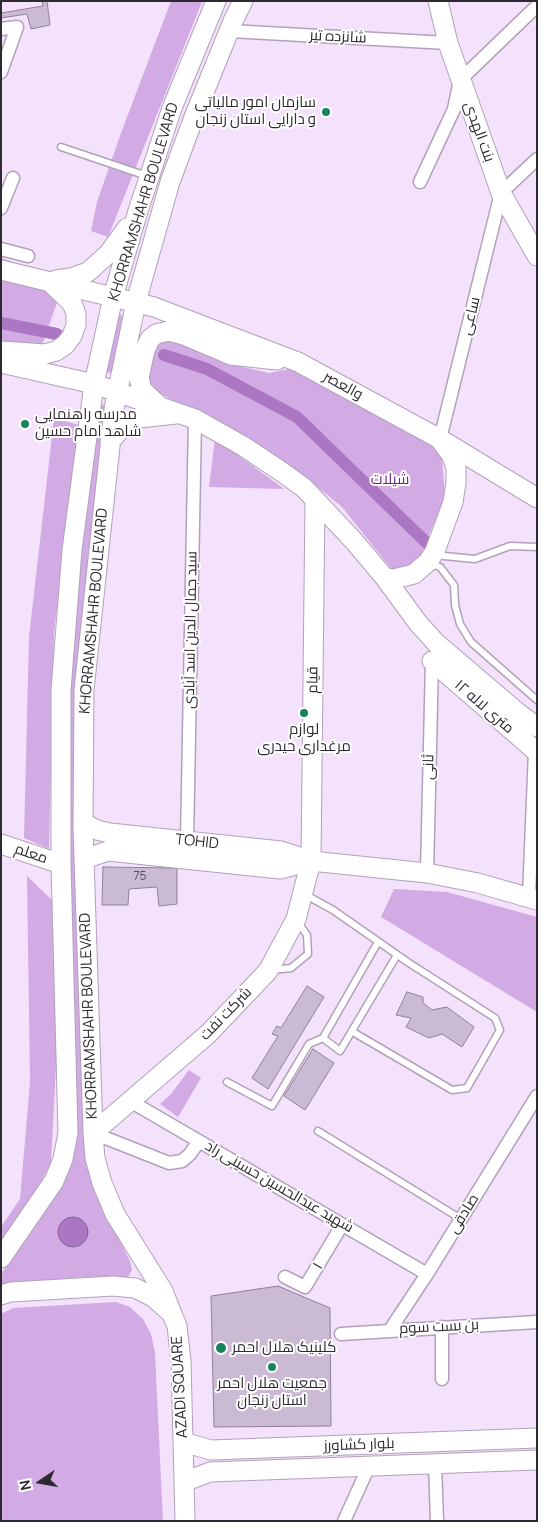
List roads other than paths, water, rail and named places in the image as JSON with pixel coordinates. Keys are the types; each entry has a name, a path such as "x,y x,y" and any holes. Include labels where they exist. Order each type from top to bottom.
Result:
{"main road":[{"name":"KHORRAMSHAHR BOULEVARD","path":"1,1258 54,1181 63,1159 68,1133 61,864 61,690 72,550 94,384 113,297 138,211 172,108 216,1"},
{"name":"KHORRAMSHAHR BOULEVARD","path":"172,1314 163,1292 112,1206 102,1184 95,1158 84,859 84,690 110,440 117,391 136,302 170,182 194,117 243,1"},
{"name":"بنت الهدی","path":"438,1 448,43 460,80 501,193 537,256"},
{"path":"50,281 71,278 88,272 109,253 138,211"},
{"name":"والعصر","path":"1,270 154,307 298,362 440,439 537,498"},
{"path":"1,351 45,354 56,351 65,345 72,336 76,325 76,314 72,303 50,281"},
{"path":"159,405 142,390 139,378 145,350 150,339 156,334 169,331 184,335 231,355 298,362"},
{"path":"1,363 94,384 159,405 187,416 243,446 282,472 304,488 353,540 436,643 516,712 537,727"},
{"path":"110,440 124,426 139,418 187,416"},
{"path":"385,578 403,578 414,574 432,557 453,502 456,483 456,468 452,456 440,439"},
{"name":"قیام","path":"311,861 315,500"},
{"name":"۱۲ متری لاله","path":"432,661 536,752"},
{"name":"TOHID","path":"84,823 97,830 109,842 280,868 311,861"},
{"name":"TOHID","path":"84,859 98,853 109,842 187,841 282,851 311,861 427,873 478,883 533,898"},
{"name":"معلم","path":"1,844 61,864"},
{"name":"شرکت نفت","path":"93,1133 208,1034 268,971 296,919 311,861"},
{"name":"AZADI SQUARE","path":"1,1295 11,1292 104,1286 135,1288 153,1297 172,1314 176,1326 180,1361 185,1521"},
{"name":"بلوار کشاورز","path":"183,1442 210,1450 537,1438"},
{"path":"210,1450 207,1458 210,1472"},
{"name":"بلوار کشاورز","path":"184,1482 210,1472 537,1460"}],"street":[{"path":"420,182 454,109 460,80 537,6"},
{"path":"1,29 17,27 1,72"},
{"name":"شانزده تیر","path":"229,31 448,43"},
{"path":"501,193 537,159"},
{"path":"1,208 13,178"},
{"name":"ساعی","path":"440,439 501,193"},
{"path":"1,249 28,256"},
{"name":"سید جمال الدین اسد آبادی","path":"187,416 187,841"},
{"name":"ثانی","path":"427,873 432,661"},
{"path":"533,898 536,752"},
{"name":"صادقی","path":"390,1330 427,1274 537,1096"},
{"name":"شهید عبدالحسین حسینی راد","path":"130,1101 427,1274"},
{"path":"93,1133 169,1163 182,1161 190,1154 199,1141"},
{"name":"۱","path":"285,1277 305,1287 342,1225"},
{"name":"بن بست سوم","path":"341,1334 537,1322"},
{"path":"442,1327 442,1379"},
{"path":"435,1464 437,1521"},
{"path":"344,1521 369,1466"}],"lane":[{"path":"61,147 150,176"},
{"path":"432,557 475,558 510,546 537,547"},
{"path":"432,557 454,585 455,605 460,624 471,642 537,700"},
{"path":"303,894 333,910 397,955 495,1018 500,1030 467,1088 452,1090 353,1032"},
{"path":"268,971 291,968 308,954 307,936 296,919"},
{"path":"227,1082 272,1106 309,1044 323,1038 378,942"},
{"path":"323,1038 340,1052 397,955"},
{"path":"318,1131 461,1219"}],"waterway":[{"path":"1,323 57,334"},
{"path":"164,355 207,369 297,417 435,551"}],"place":[{"name":"سازمان امور مالیاتی و دارایی استان زنجان","path":"326,112"},
{"name":"مدرسه راهنمایی شاهد امام حسین","path":"25,424"},
{"name":"لوازم مرغداری حیدری","path":"304,713"},
{"name":"کلینیک هلال احمر","path":"221,1348"},
{"name":"جمعیت هلال احمر استان زنجان","path":"272,1367"}],"park label":[{"name":"شیلات","path":"390,480"}]}
